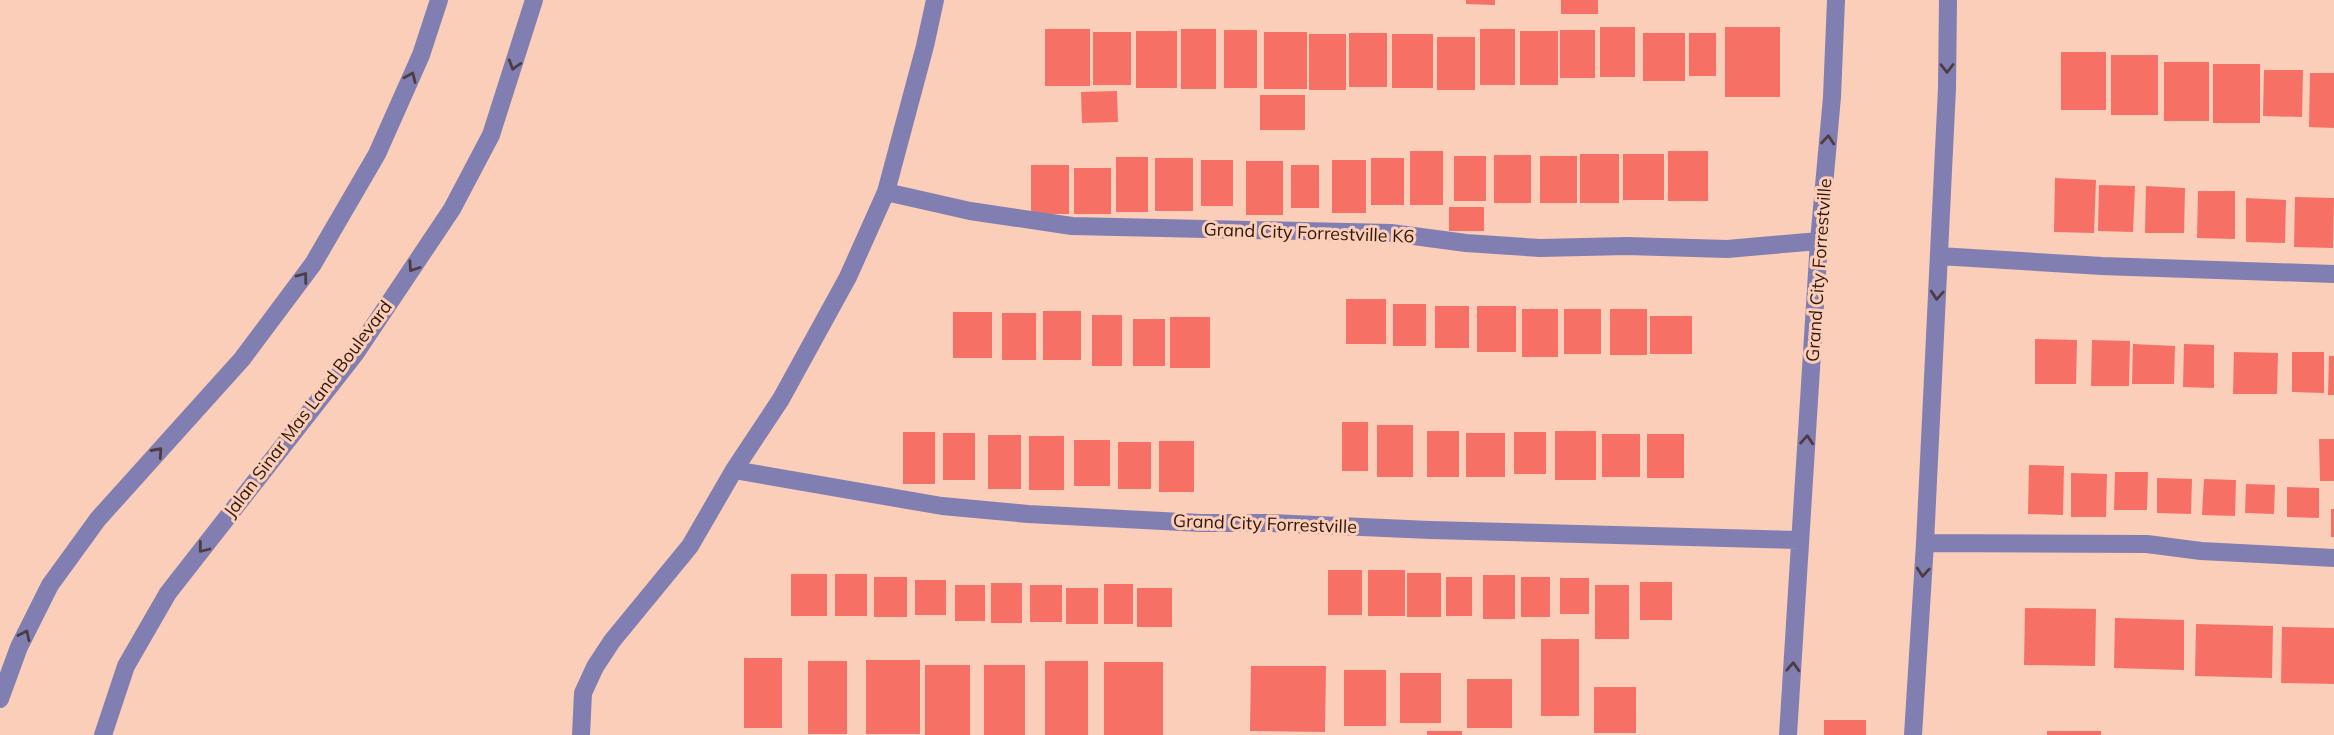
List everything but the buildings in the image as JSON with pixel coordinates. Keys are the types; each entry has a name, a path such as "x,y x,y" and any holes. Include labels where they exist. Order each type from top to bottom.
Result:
{"street":[{"path":"0,699 19,647 50,585 98,519 242,359 313,264 377,154 421,55 439,0"},
{"name":"Jalan Sinar Mas Land Boulevard","path":"103,735 126,666 167,593 355,354 452,209 491,135 534,0"},
{"path":"581,735 583,693 595,667 690,546 734,470 781,399 848,277 886,192 925,46 934,0"},
{"name":"Grand City Forrestville","path":"1788,735 1819,241 1832,97 1836,0"},
{"path":"1913,735 1947,88 1948,0"},
{"name":"Grand City Forrestville K6","path":"886,192 970,211 1072,226 1391,233 1466,243 1540,248 1627,246 1727,250 1819,241"},
{"path":"1939,256 2102,266 2334,274"},
{"name":"Grand City Forrestville","path":"734,470 942,506 1028,513 1201,523 1799,540"},
{"path":"1925,544 2147,544 2201,551 2334,558"}]}
